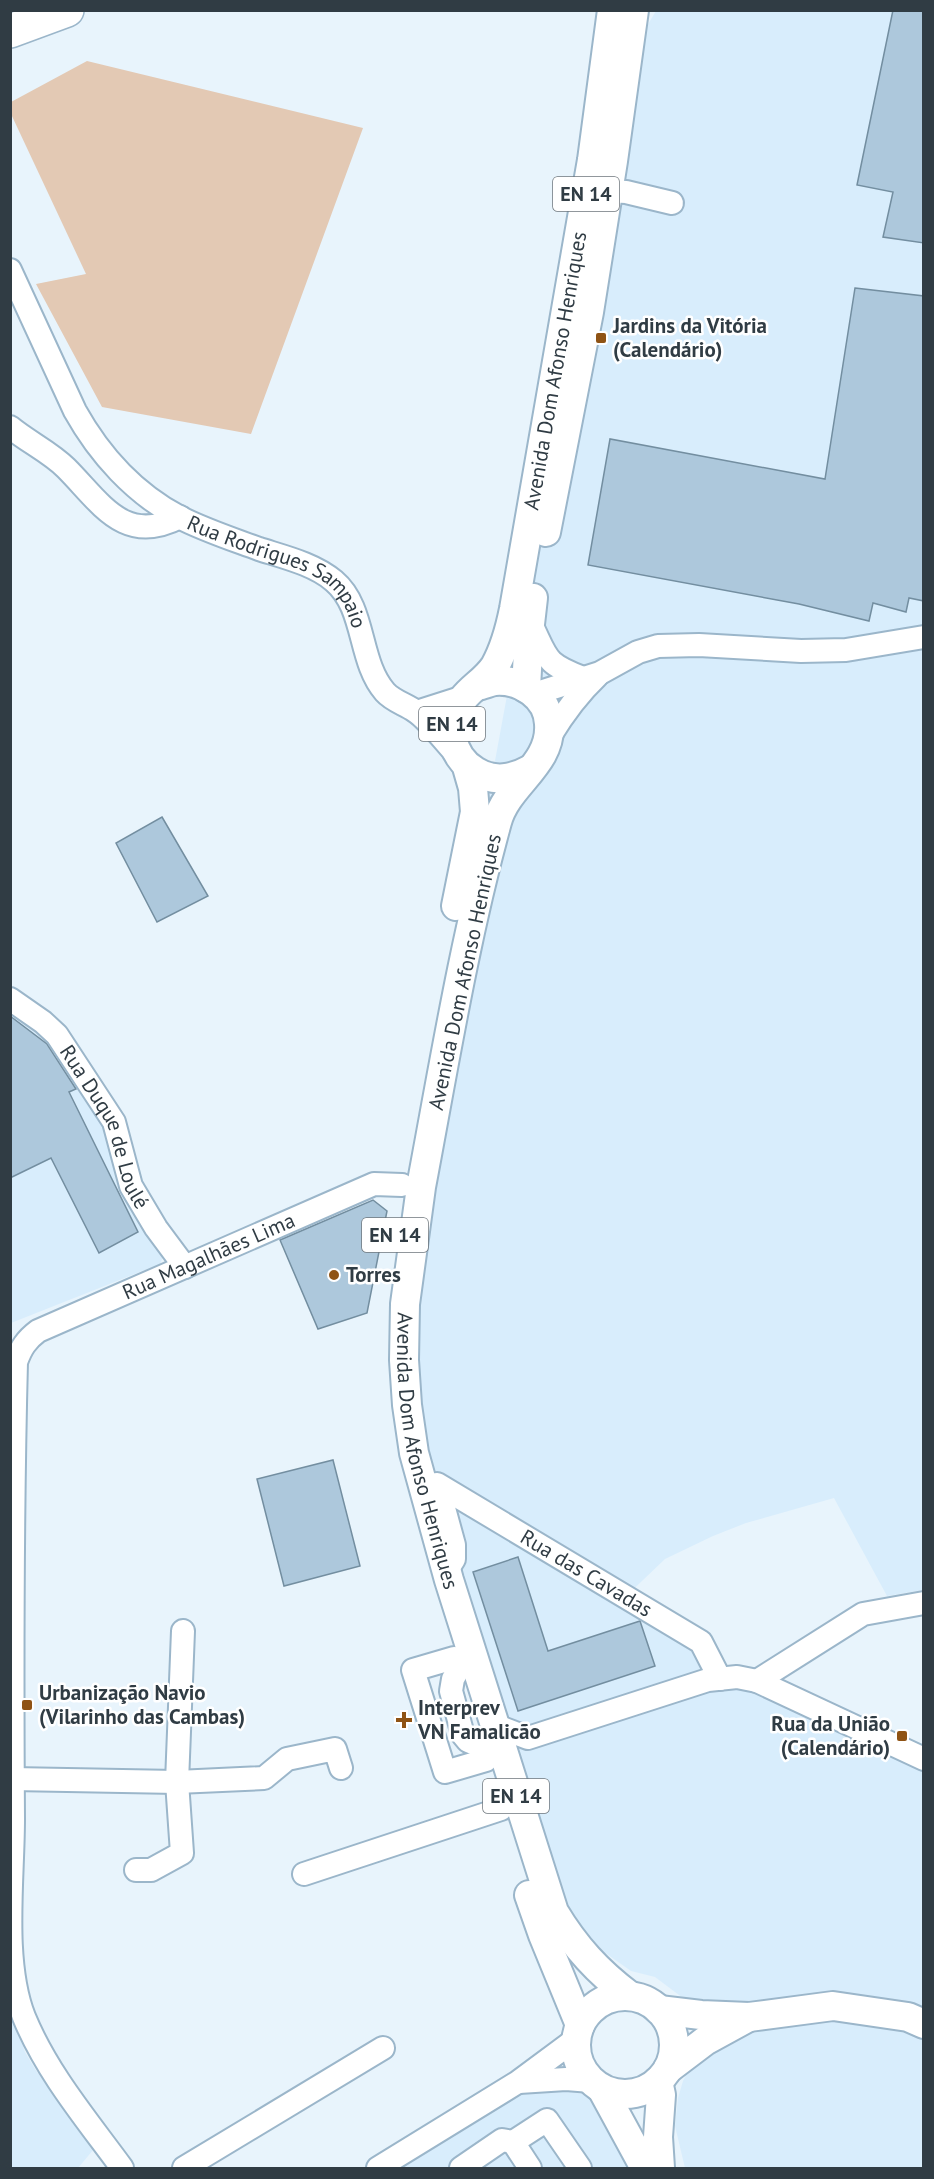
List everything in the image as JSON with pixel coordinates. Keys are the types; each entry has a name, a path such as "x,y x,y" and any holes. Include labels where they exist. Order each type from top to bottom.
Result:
{"highway":[{"path":"10,31 67,10"}],"main road":[{"name":"Avenida Dom Afonso Henriques","path":"612,10 592,160 514,609 506,644 494,668 471,692 453,717 451,728 456,751 464,764 472,788 475,812 402,1185 387,1300 385,1361 397,1459 456,1664 492,1750 554,1912 578,1948 612,1983 630,1996"},
{"name":"Avenida Dom Afonso Henriques","path":"530,691 530,622 589,312 634,10"},
{"name":"EN 14","path":"471,692 494,681 510,681 530,691"},
{"path":"530,691 544,706 549,721 550,736"},
{"name":"Avenida Dom Afonso Henriques","path":"550,736 544,754 512,792 498,818 478,890 416,1217 405,1304 404,1360 407,1405 413,1444 430,1485 447,1570 492,1750 501,1809 578,2032"},
{"name":"EN 14","path":"464,764 482,776 499,780 516,777 531,769"},
{"name":"EN 14","path":"630,1996 646,2001 659,2010"},
{"path":"578,2032 589,2012 601,2003 615,1997 630,1996"},
{"path":"659,2010 749,2017 833,2006 908,2017 924,2024"},
{"path":"659,2010 669,2022 674,2038 673,2054 663,2075 660,2095 658,2137 660,2169"},
{"path":"596,2085 616,2094 631,2094 646,2090 705,2041 749,2017"},
{"name":"EN 14","path":"578,2032 579,2061 596,2085 645,2169"}],"street":[{"path":"608,191 626,192 672,203"},
{"path":"10,270 83,427 115,467 139,490 180,517"},
{"name":"Rua Rodrigues Sampaio","path":"10,427 66,468 101,507 115,517 142,528 157,527 180,517 215,533 314,568 336,583 351,606 371,665 384,691 395,701 417,712 464,764"},
{"path":"530,622 547,659 560,669 592,675"},
{"path":"530,691 592,675 638,652 658,646 699,645 801,651 846,650 924,637"},
{"path":"550,736 566,709 592,675"},
{"path":"417,712 471,692"},
{"name":"Rua Duque de Loulé","path":"10,999 43,1022 57,1035 114,1122 131,1186 156,1228 184,1267"},
{"name":"Rua Magalhães Lima","path":"11,1521 16,1362 21,1347 28,1339 38,1331 374,1184 402,1185"},
{"name":"Rua das Cavadas","path":"430,1485 701,1642 720,1679"},
{"path":"11,1521 13,1980 24,2017 51,2070 122,2169"},
{"path":"757,1681 863,1614 924,1603"},
{"path":"136,1870 151,1870 182,1853 177,1782 183,1631"},
{"path":"456,1664 413,1670 445,1772 492,1750 528,1738 708,1680 737,1677 757,1681 924,1759"},
{"path":"492,1750 528,1738"},
{"path":"12,1779 177,1782 264,1778 287,1759 335,1749 341,1768"},
{"path":"304,1874 501,1809"},
{"path":"378,2169 518,2082 578,2032"},
{"path":"184,2169 383,2048"},
{"path":"518,2082 566,2079 596,2085"},
{"path":"461,2169 502,2140 513,2142 547,2120 580,2169"},
{"path":"513,2142 530,2169"}],"shaded area":[{"path":"656,11 923,11 923,1590 887,1596 834,1498 746,1523 665,1559 620,1602 710,1664 759,1694 923,1772 923,2168 685,2168 675,2126 678,2098 683,2081 693,2062 707,2048 687,2001 655,1977 631,1971 591,1943 574,1925 403,1443 443,1044 547,478 641,36"},
{"path":"87,61 363,128 251,434 102,407 36,284 86,274 11,114 11,102"},
{"path":"11,1005 44,1028 109,1127 137,1210 163,1257 160,1264 11,1323"},
{"path":"10,2012 25,2052 35,2069 93,2150 78,2168 11,2168"},
{"path":"534,2086 583,2089 591,2094 634,2168 397,2168"}],"building":[{"path":"893,10 924,10 924,243 883,237 893,192 857,185"},
{"path":"855,288 924,296 924,601 909,598 906,612 873,603 869,621 799,604 588,565 610,439 825,479"},
{"path":"162,817 208,896 157,922 116,843"},
{"path":"10,1016 47,1044 76,1089 69,1092 138,1232 99,1253 51,1158 10,1178"},
{"name":"Torres","path":"373,1200 387,1211 367,1313 318,1329 280,1240"},
{"path":"333,1460 360,1566 284,1586 257,1479"},
{"path":"518,1557 548,1651 640,1621 655,1666 518,1711 473,1572"}],"place":[{"name":"Jardins da Vitória (Calendário)","path":"601,338"},
{"name":"Torres","path":"334,1275"},
{"name":"Urbanização Navio (Vilarinho das Cambas)","path":"27,1705"},
{"name":"Interprev VN Famalicão","path":"404,1720"},
{"name":"Rua da União (Calendário)","path":"902,1736"}]}
